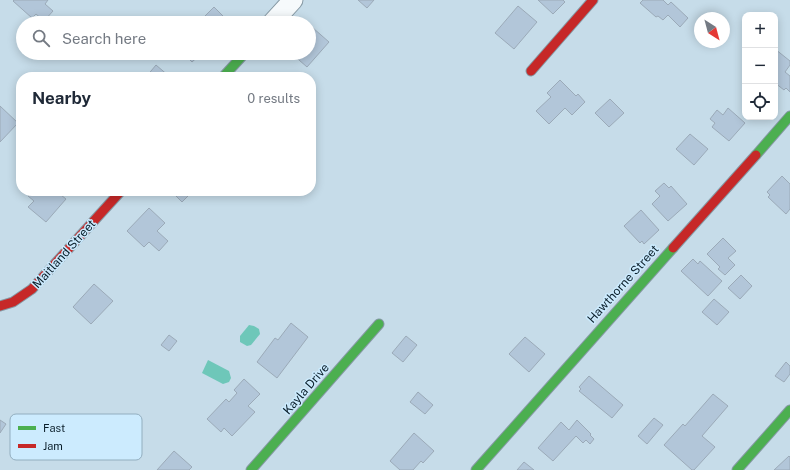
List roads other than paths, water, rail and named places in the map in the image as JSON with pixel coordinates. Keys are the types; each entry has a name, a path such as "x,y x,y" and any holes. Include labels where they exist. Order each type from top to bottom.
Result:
{"street":[{"path":"278,16 292,0"},
{"path":"531,71 593,0"},
{"path":"228,72 239,60"},
{"name":"Hawthorne Street","path":"476,470 790,116"},
{"name":"Maitland Street","path":"0,306 4,306 18,299 32,289 116,196"},
{"name":"Kayla Drive","path":"251,470 379,324"},
{"path":"736,470 790,410"}]}
